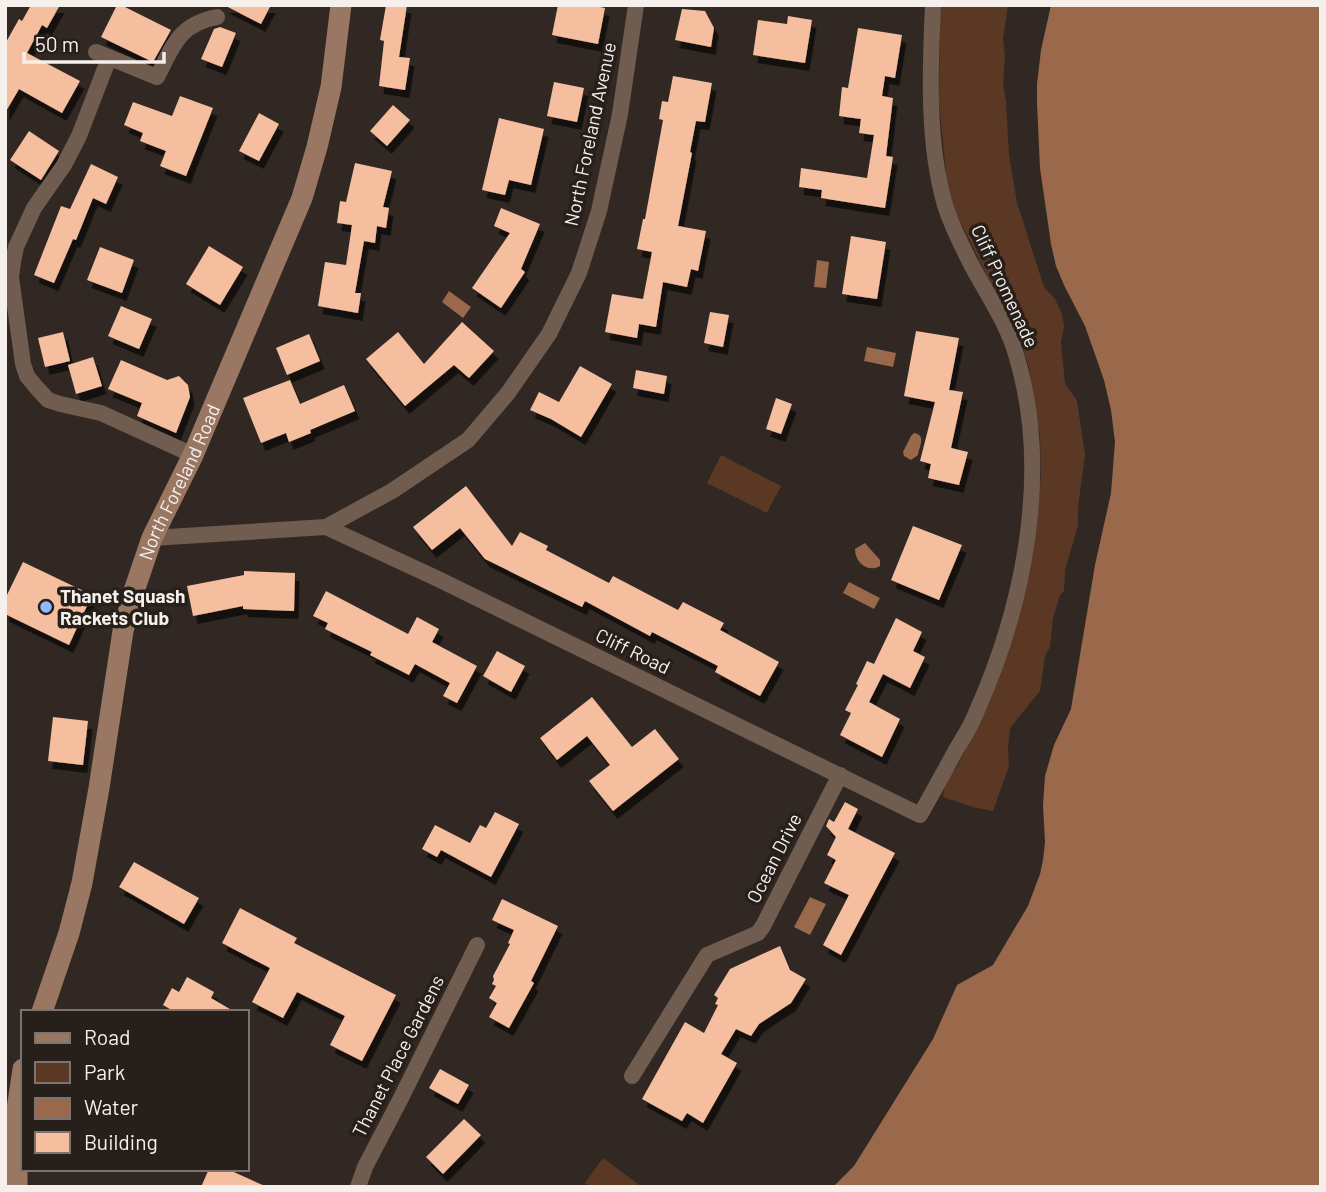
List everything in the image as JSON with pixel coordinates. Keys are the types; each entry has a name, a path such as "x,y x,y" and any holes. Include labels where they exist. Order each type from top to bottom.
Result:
{"main road":[{"name":"North Foreland Road","path":"43,1010 69,933 82,883 102,775 123,631 134,591 152,538 193,455 302,198 331,87 341,5"},
{"path":"17,1187 17,1110 21,1078"}],"street":[{"name":"North Foreland Avenue","path":"152,538 326,527 392,491 468,440 508,393 549,334 579,274 600,211 620,114 636,5"},
{"name":"Cliff Promenade","path":"920,815 976,715 998,657 1018,586 1032,494 1031,432 1018,358 1010,335 965,254 945,206 936,164 932,115 933,5"},
{"path":"193,455 101,413 48,400 27,376 23,364 11,277 16,247 34,208 64,165 79,135 103,55 157,77 174,45 187,28 202,20 217,17"},
{"name":"Cliff Road","path":"326,527 920,815"},
{"name":"Ocean Drive","path":"632,1076 706,955 758,933 763,926 840,775"},
{"name":"Thanet Place Gardens","path":"358,1187 365,1167 477,945"}],"green space":[{"path":"940,5 1008,5 1003,38 1003,83 1009,155 1017,203 1044,287 1055,299 1062,314 1064,326 1061,342 1065,383 1077,401 1085,455 1078,525 1065,570 1064,591 1060,595 1053,618 1050,647 1045,656 1040,691 1010,728 1009,766 993,811 943,797 945,783 957,767 989,703 1016,624 1037,525 1041,473 1040,436 1029,367 1019,337 953,207 947,184 939,101"},
{"path":"721,455 781,486 767,513 707,483"},
{"path":"603,1158 642,1187 590,1187 585,1183"}],"water":[{"path":"1051,5 1321,5 1321,1187 833,1187 854,1166 933,1039 957,985 993,965 1028,906 1043,860 1045,776 1054,745 1071,709 1095,565 1111,493 1115,442 1111,410 1104,380 1085,326 1056,266 1040,168 1037,84"},
{"path":"817,260 829,262 826,288 814,287"},
{"path":"449,291 471,307 463,318 442,302"},
{"path":"867,347 896,353 893,367 864,361"},
{"path":"914,433 920,436 921,442 918,455 911,460 904,456 903,452"},
{"path":"865,543 880,560 880,566 867,567 857,559 855,549"},
{"path":"849,582 880,598 874,609 843,593"},
{"path":"810,897 826,904 810,935 794,927"}],"building":[{"path":"31,5 60,5 47,28 42,25 27,53 80,81 62,113 19,89 5,113 5,44 19,19 22,21"},
{"path":"117,5 171,30 153,62 101,37"},
{"path":"224,5 271,5 261,24"},
{"path":"386,5 407,5 399,57 410,58 405,90 379,86 384,41 380,40"},
{"path":"558,5 605,8 598,44 552,35"},
{"path":"682,9 705,11 714,28 711,47 675,40"},
{"path":"788,16 812,20 805,63 753,55 758,20 787,24"},
{"path":"220,27 236,33 222,67 201,59 214,29"},
{"path":"858,28 902,35 895,78 885,76 882,96 893,98 886,156 893,157 885,208 821,198 822,190 799,187 801,168 867,178 874,135 859,133 861,119 839,116 842,87 848,88"},
{"path":"673,76 712,83 705,122 696,121 678,226 706,231 698,271 691,269 687,287 663,282 656,327 639,324 637,338 605,332 612,294 643,299 652,252 637,249 663,120 659,119 662,101 668,102"},
{"path":"554,82 584,88 577,122 547,116"},
{"path":"180,96 213,108 186,176 160,166 166,151 140,141 143,133 124,125 133,102 172,116"},
{"path":"393,105 410,120 387,146 370,131"},
{"path":"259,113 279,124 259,161 239,151"},
{"path":"499,118 544,129 531,185 509,180 505,195 482,190"},
{"path":"29,131 59,151 41,180 10,160"},
{"path":"355,163 392,171 383,207 389,208 386,228 377,226 375,243 364,241 355,293 361,293 358,313 318,306 325,262 346,265 352,225 337,223 340,201 346,202"},
{"path":"91,164 118,177 106,204 93,198 54,283 34,275 61,206 70,209"},
{"path":"501,208 540,224 521,269 525,272 501,308 472,288 510,233 494,226"},
{"path":"851,236 886,242 877,299 842,294"},
{"path":"209,246 243,267 220,305 186,284"},
{"path":"100,247 134,260 122,293 87,280"},
{"path":"121,306 152,319 139,349 108,336"},
{"path":"710,312 729,315 723,347 704,343"},
{"path":"462,322 494,351 469,378 454,365 405,406 366,359 398,332 424,364"},
{"path":"916,331 959,338 949,390 963,392 951,448 968,452 959,485 928,478 931,464 920,461 935,402 904,396"},
{"path":"63,332 70,361 45,367 38,338"},
{"path":"309,334 320,361 287,375 276,348"},
{"path":"93,357 102,386 76,394 68,365"},
{"path":"121,360 167,380 179,376 188,385 190,397 176,433 137,416 142,403 108,389"},
{"path":"580,366 612,384 581,437 530,410 539,392 559,402"},
{"path":"636,370 667,376 664,394 633,388"},
{"path":"290,380 300,404 344,385 355,411 289,442 286,433 261,443 243,398"},
{"path":"776,398 792,404 781,434 766,429"},
{"path":"466,486 512,546 520,532 548,546 546,550 609,583 613,576 678,610 683,602 724,623 720,630 779,662 760,696 715,672 718,666 652,632 650,636 585,601 582,607 485,559 460,528 432,550 413,527"},
{"path":"913,526 962,545 939,600 891,580"},
{"name":"Thanet Squash Rackets Club","path":"23,562 92,595 69,645 5,614 5,599"},
{"path":"244,571 295,573 294,611 243,609 243,606 193,616 187,586 244,575"},
{"path":"326,591 408,634 417,617 439,629 432,642 477,666 457,703 443,696 450,683 415,664 409,675 370,655 372,652 325,629 328,623 313,616"},
{"path":"896,618 922,632 913,651 925,657 910,688 883,674 869,702 900,719 882,757 840,735 851,713 845,710 867,661 874,664"},
{"path":"497,651 525,666 511,692 483,676"},
{"path":"592,697 632,747 655,729 679,759 613,811 589,781 610,765 587,736 557,760 540,738"},
{"path":"53,717 88,721 83,765 48,761"},
{"path":"845,802 858,809 848,829 895,853 841,955 823,945 849,895 824,883 836,860 827,855 836,837 826,826 829,819 834,822"},
{"path":"495,812 519,824 491,877 441,850 437,857 422,849 435,825 470,843 480,825 486,828"},
{"path":"134,862 199,898 184,924 119,887"},
{"path":"502,899 558,926 531,981 534,983 509,1028 489,1017 497,1003 489,998 496,986 492,984 493,976 510,944 508,943 514,930 492,920"},
{"path":"240,908 297,938 294,943 396,995 362,1061 330,1045 345,1016 297,992 283,1018 252,1002 270,968 222,943"},
{"path":"780,946 790,970 806,979 791,1003 759,1024 751,1036 736,1029 721,1054 737,1063 703,1123 687,1113 682,1121 642,1099 685,1022 704,1033 718,1005 715,1004 718,998 714,995 730,969"},
{"path":"187,977 214,992 211,998 232,1010 172,1010 163,1005 172,988 179,992"},
{"path":"440,1069 469,1085 458,1104 429,1088"},
{"path":"464,1119 481,1135 443,1174 426,1157"},
{"path":"208,1171 231,1171 267,1187 201,1187"}],"place":[{"name":"Thanet Squash Rackets Club","path":"46,607"}]}
